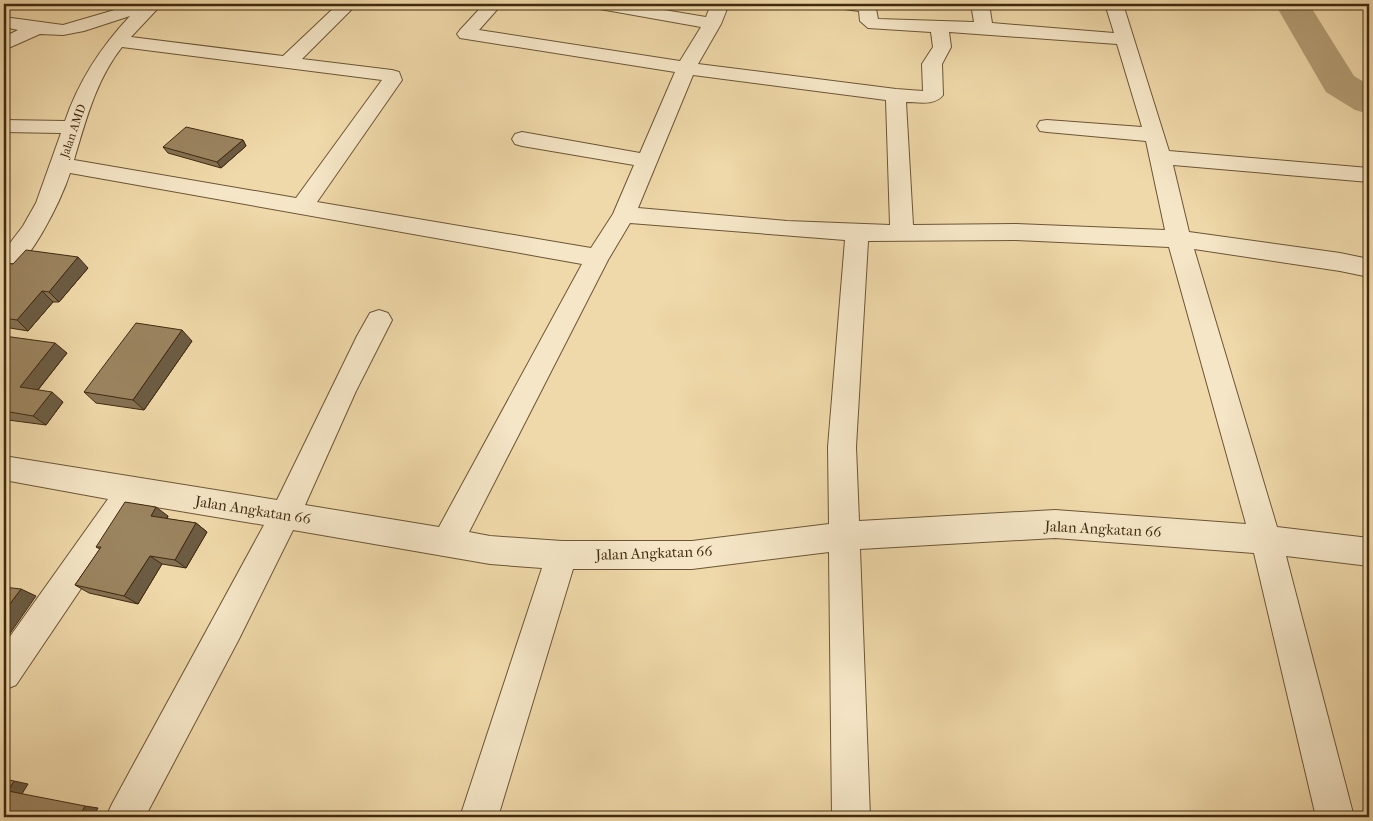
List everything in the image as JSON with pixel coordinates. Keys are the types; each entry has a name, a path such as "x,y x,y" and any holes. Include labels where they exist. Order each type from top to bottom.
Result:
{"street":[{"path":"287,63 348,4"},
{"path":"493,4 466,34 686,68 896,95 933,96 934,73 932,64 942,47 939,27"},
{"path":"447,543 597,258 624,215 686,68 716,14 600,4"},
{"path":"843,4 868,7 869,21 874,24 984,28 1124,38"},
{"path":"980,4 984,28"},
{"path":"1114,4 1157,146 1179,239 1266,540 1335,817"},
{"path":"4,22 37,28 63,30 152,5"},
{"name":"Jalan AMD","path":"4,266 42,213 52,194 72,127 95,74 118,41 152,5"},
{"path":"4,44 37,28"},
{"path":"118,41 388,75 393,78 301,206"},
{"path":"896,95 902,231"},
{"path":"4,126 72,127"},
{"path":"1048,126 1157,146 1369,175"},
{"path":"522,139 648,161"},
{"path":"62,165 597,258"},
{"path":"624,215 857,233 902,231 1025,233 1179,239 1340,262 1369,268"},
{"path":"853,817 842,447 857,233"},
{"path":"125,817 234,615 285,514 361,353 380,320"},
{"name":"Jalan Angkatan 66","path":"4,468 490,550 562,555 692,555 844,536 1055,524 1266,540 1369,552"},
{"path":"4,673 131,490"},
{"path":"479,817 562,555"}],"building":[{"path":"186,127 243,140 217,162 163,147"},
{"path":"26,250 78,257 49,292 42,291 17,320 4,318 4,263 13,264"},
{"path":"136,323 182,330 133,400 84,392"},
{"path":"4,336 55,343 20,387 52,392 33,416 4,411"},
{"path":"125,502 156,507 151,516 196,523 175,560 150,556 124,596 75,585 101,547 96,547"},
{"path":"4,587 21,589 4,612"},
{"path":"4,779 14,781 8,791 85,806 79,817 4,817"}],"waterway":[{"path":"1292,4 1340,84 1369,102"}]}
